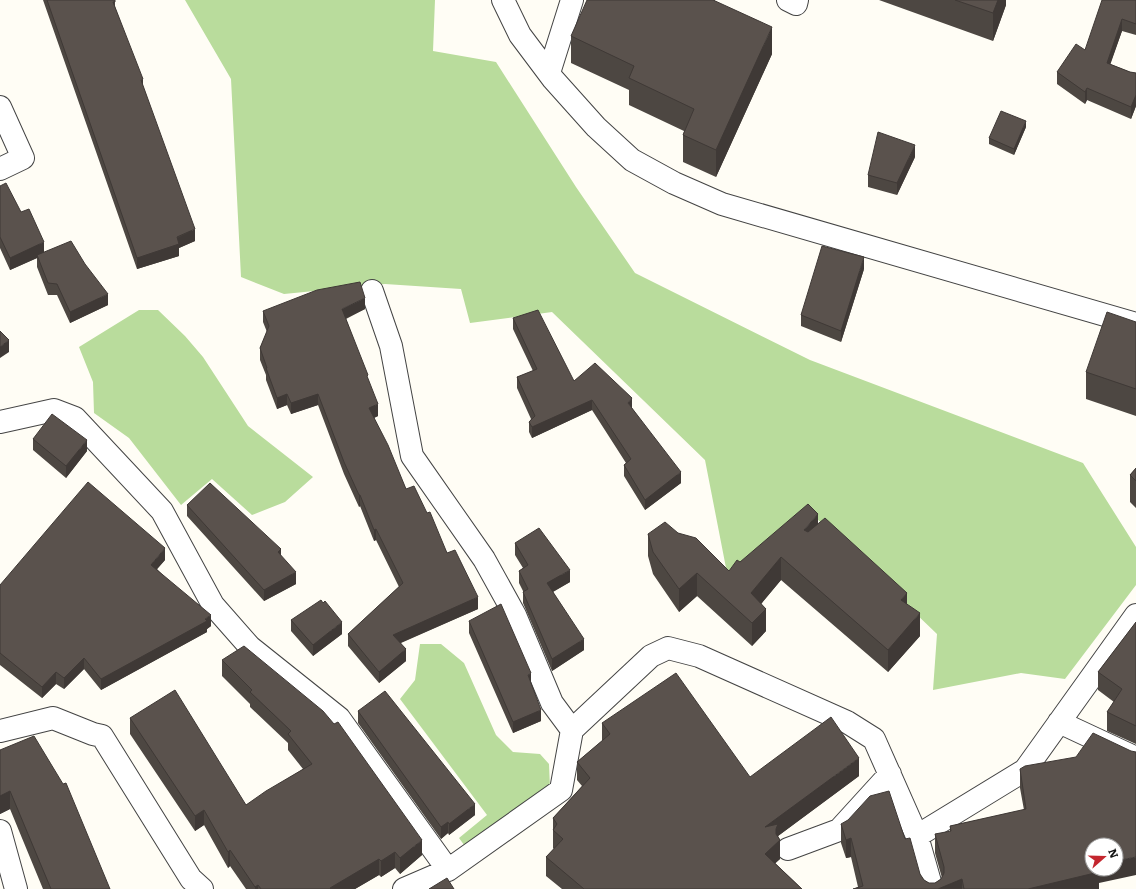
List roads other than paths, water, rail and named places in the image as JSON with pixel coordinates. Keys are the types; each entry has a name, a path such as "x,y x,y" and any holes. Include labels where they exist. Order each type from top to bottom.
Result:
{"street":[{"path":"503,0 520,35 549,73 596,127 632,160 674,183 722,204 1134,318"},
{"path":"549,73 572,0"},
{"path":"788,0 796,4 797,0"},
{"path":"0,107 23,158 0,169"},
{"path":"372,291 391,346 412,456 484,559 515,615 552,703 572,730"},
{"path":"0,422 54,410 75,418 162,511 213,605 250,647 339,718 448,870"},
{"path":"917,836 1025,770 1136,615"},
{"path":"404,889 448,870 561,790 572,730 651,656 668,648 698,656 847,722 874,739 917,836 932,889"},
{"path":"0,731 53,718 93,734 102,736 191,879 202,889"},
{"path":"1059,722 1136,758"},
{"path":"788,849 839,830 890,774"},
{"path":"0,831 16,889"}]}
